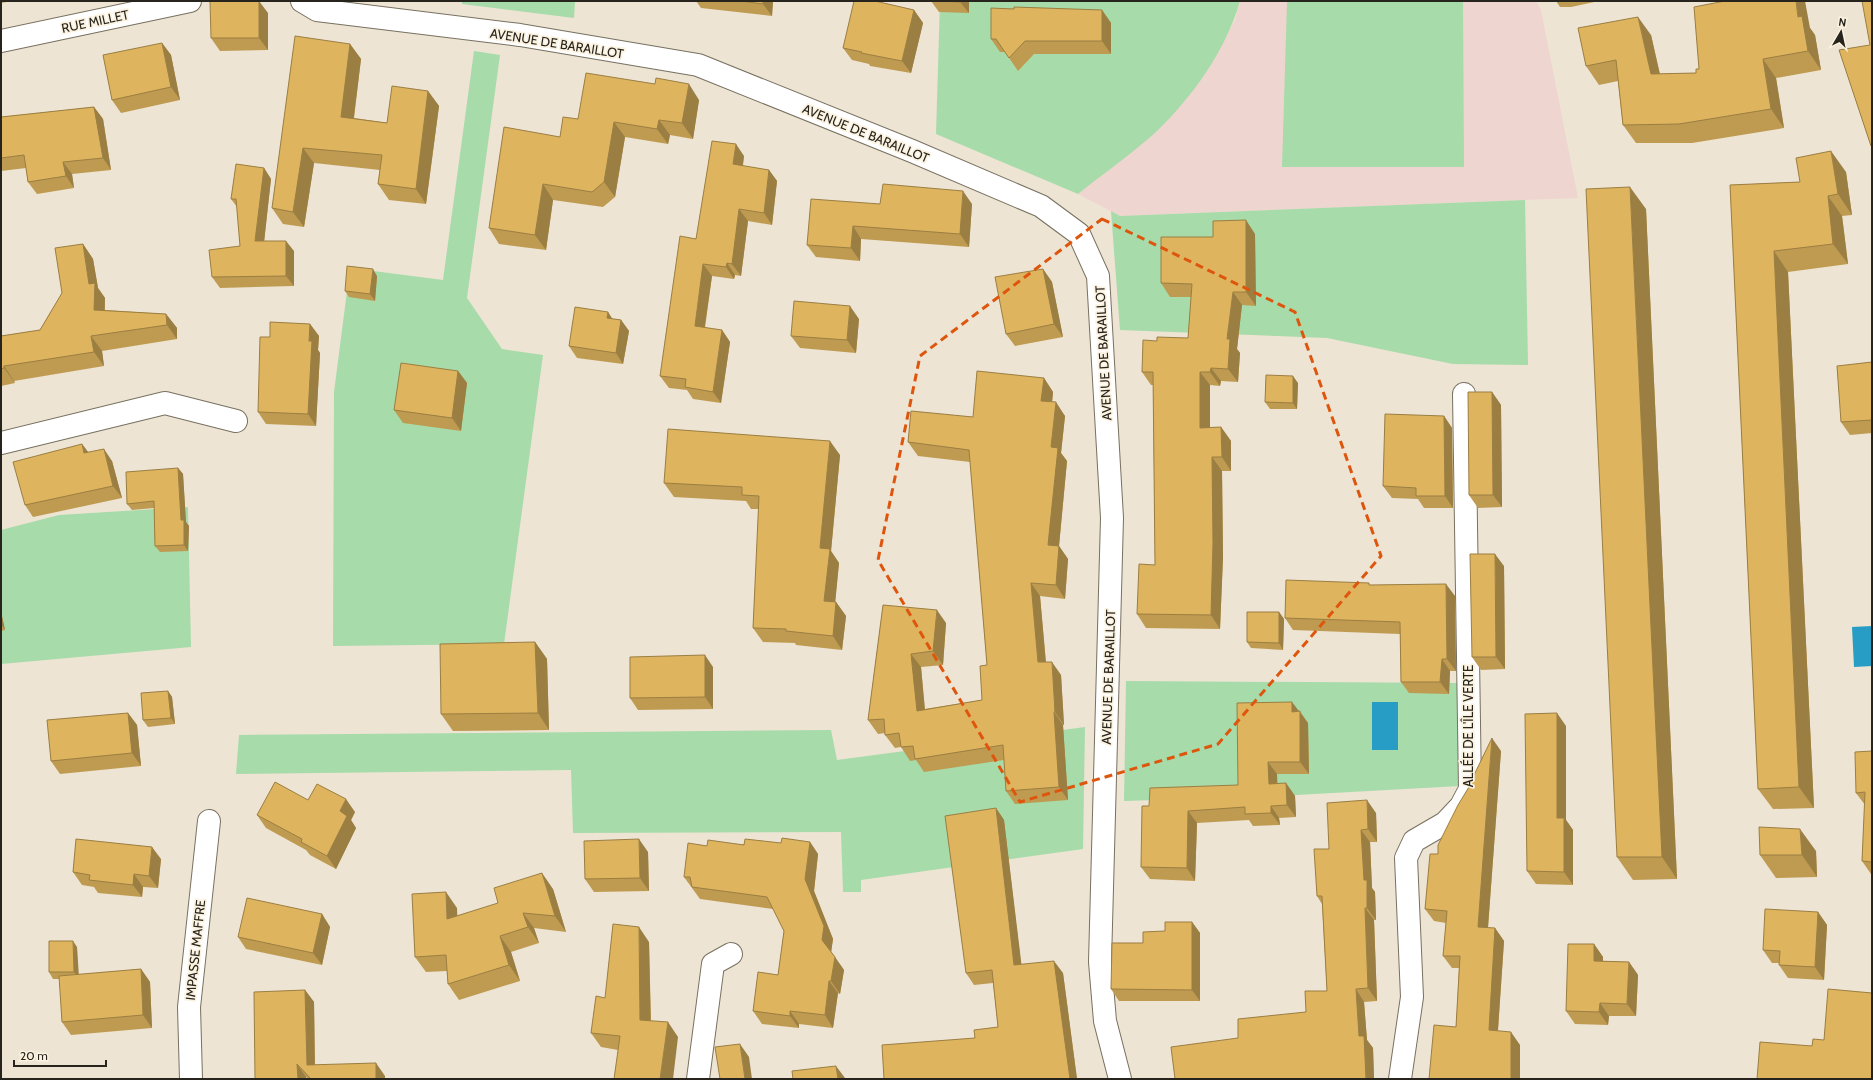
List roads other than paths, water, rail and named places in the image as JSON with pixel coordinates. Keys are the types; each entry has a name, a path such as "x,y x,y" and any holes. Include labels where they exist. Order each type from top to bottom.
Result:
{"street":[{"name":"RUE MILLET","path":"1,41 190,1"},
{"name":"AVENUE DE BARAILLOT","path":"302,1 317,10 520,35 698,65 912,151 1041,206 1079,234 1098,276 1112,518 1100,962 1105,1021 1120,1079"},
{"name":"ALLÉE DE L'ÎLE VERTE","path":"1400,1079 1412,996 1406,858 1414,842 1445,823 1461,806 1470,788 1464,394"},
{"path":"1,443 165,403 236,421"},
{"name":"IMPASSE MAFFRE","path":"192,1079 190,1007 209,820"},
{"path":"698,1079 713,964 731,954"}],"water":[{"path":"1872,626 1872,666 1854,667 1852,627"},
{"path":"1372,702 1398,702 1398,750 1372,750"}]}
